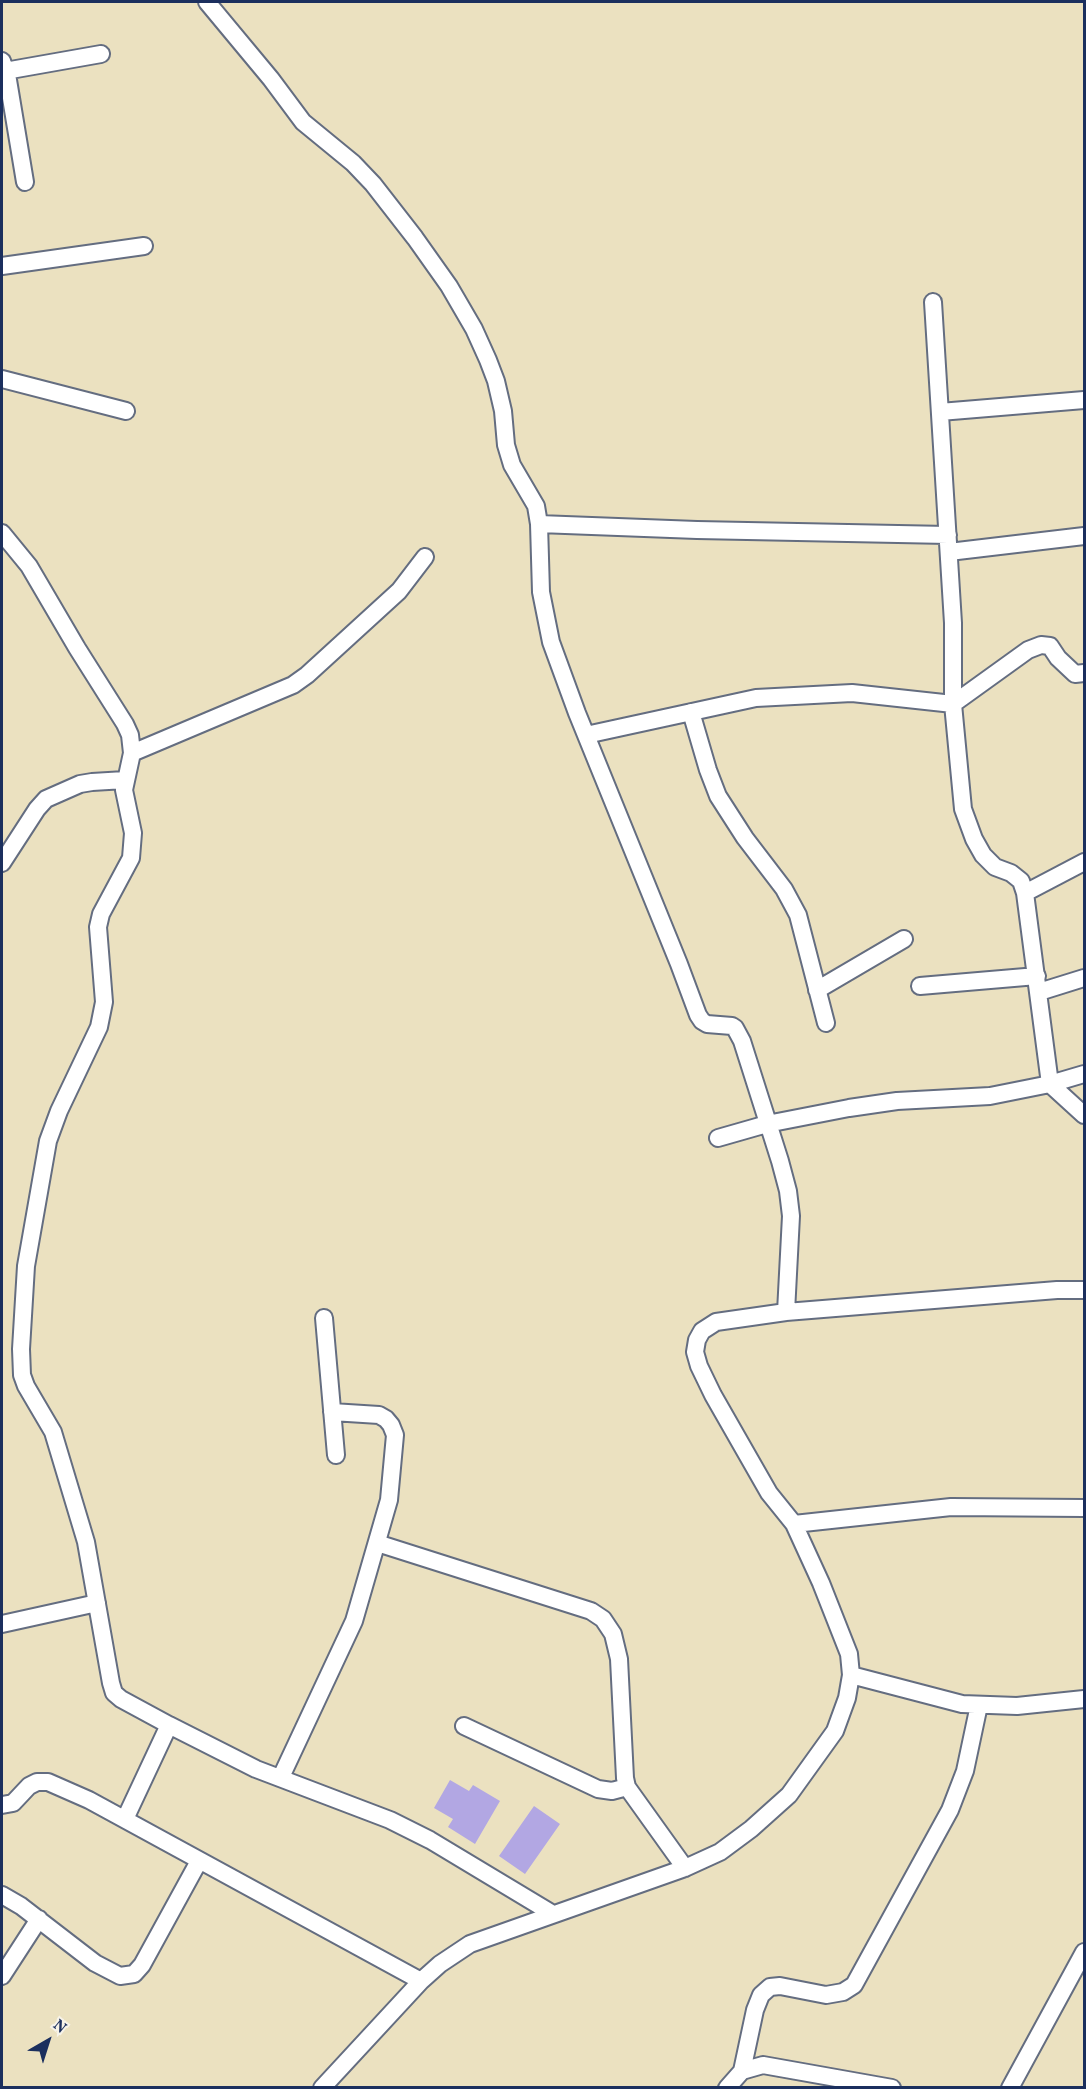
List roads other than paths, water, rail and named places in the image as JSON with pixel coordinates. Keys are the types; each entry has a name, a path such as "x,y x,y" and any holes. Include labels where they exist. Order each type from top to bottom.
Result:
{"street":[{"path":"207,2 271,78 303,122 353,163 373,184 449,286 474,329 488,360 503,411 506,445 512,465 536,506 539,524 541,592 551,642 698,1015 707,1024 726,1024 735,1028 742,1041 783,1171 788,1191 790,1216 786,1312"},
{"path":"25,182 3,66 100,54"},
{"path":"2,266 144,246"},
{"path":"933,302 953,623 953,704 963,809 982,855 995,867 1011,873 1021,881 1025,893 1050,1084 1084,1115"},
{"path":"2,379 126,411"},
{"path":"940,412 1084,400"},
{"path":"539,524 948,535"},
{"path":"2,533 29,566 86,662 101,682 130,735 132,753 124,790 134,833 131,858 101,914 98,927 104,1002 99,1027 59,1112 48,1141 26,1266 21,1349 22,1375 53,1432 86,1542 114,1693 169,1725 256,1769 390,1820 430,1840 553,1914"},
{"path":"949,552 1084,536"},
{"path":"132,753 293,685 399,591 425,557"},
{"path":"586,735 756,698 852,693 953,704 1028,650 1041,645 1050,646 1063,664 1075,674 1084,674"},
{"path":"691,712 718,796 745,838 791,901 798,915 826,1023"},
{"path":"2,863 46,799 80,784 125,780"},
{"path":"1025,893 1084,862"},
{"path":"817,990 904,939"},
{"path":"920,986 1038,984 1084,978"},
{"path":"718,1138 767,1124 849,1108 897,1101 990,1096 1050,1084 1084,1074"},
{"path":"322,2088 421,1981 440,1964 470,1944 686,1868 720,1852 752,1829 789,1795 835,1731 847,1698 850,1675 849,1654 821,1583 794,1524 769,1493 699,1366 695,1352 697,1340 702,1331 716,1322 786,1312 1057,1290 1084,1290"},
{"path":"324,1318 336,1455"},
{"path":"281,1777 354,1622 389,1500 395,1435 391,1425 379,1415 332,1412"},
{"path":"794,1524 951,1507 1084,1508"},
{"path":"376,1543 591,1611 603,1619 614,1634 620,1659 627,1786 686,1868"},
{"path":"2,1624 97,1603"},
{"path":"850,1675 962,1704 1017,1706 1084,1699"},
{"path":"727,2088 742,2071 755,2010 761,1995 770,1988 780,1986 826,1995 843,1992 854,1985 950,1810 972,1743 979,1705"},
{"path":"125,1819 169,1725"},
{"path":"464,1726 598,1789 612,1791 627,1786"},
{"path":"2,1805 13,1803 36,1782 48,1782 125,1819 421,1981"},
{"path":"2,1896 21,1906 95,1963 120,1976 134,1974 142,1965 200,1861"},
{"path":"2,1976 39,1919"},
{"path":"1010,2088 1084,1952"},
{"path":"742,2071 763,2065 892,2088"}]}
